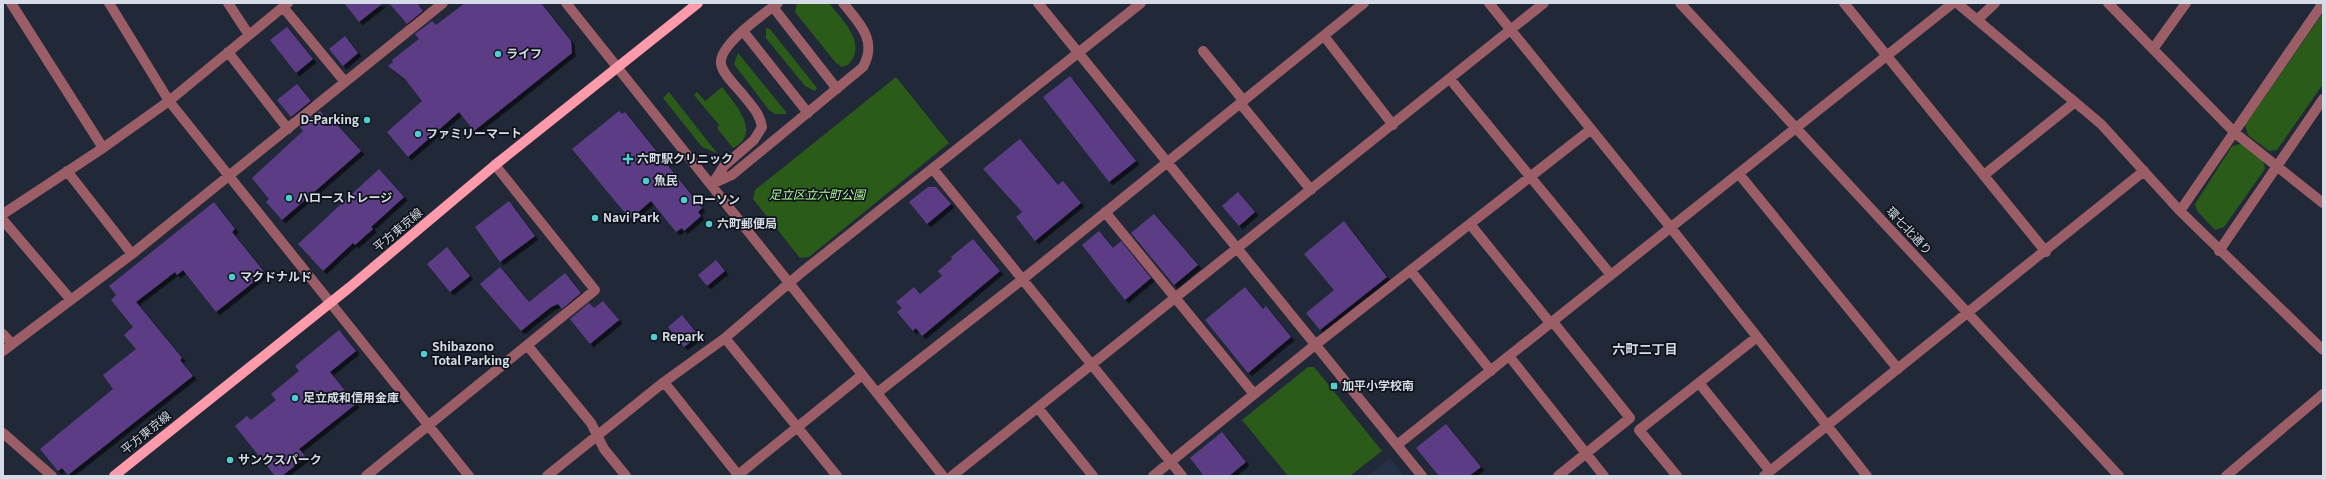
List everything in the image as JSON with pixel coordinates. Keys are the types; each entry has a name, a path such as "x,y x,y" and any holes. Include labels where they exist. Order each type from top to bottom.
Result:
{"main road":[{"name":"平方東京線","path":"114,476 331,303 495,165 698,3"}],"street":[{"path":"12,3 104,148"},
{"path":"109,3 169,100 469,476"},
{"path":"228,3 249,35"},
{"path":"3,351 132,254 443,3"},
{"path":"566,3 712,184 943,476"},
{"path":"712,184 732,175 864,67 870,51 867,34 843,3"},
{"path":"1038,3 1422,476"},
{"path":"553,474 664,382 725,338 789,283 1141,3"},
{"path":"877,393 1023,279 1166,162 1324,36 1362,3"},
{"path":"1489,3 1590,130 1671,228 1867,476"},
{"path":"952,476 1544,3"},
{"name":"環七北通り","path":"1680,3 2119,476"},
{"path":"1844,3 2046,252"},
{"path":"1397,445 1953,3"},
{"path":"1957,3 2102,124 2180,211 2219,251 2323,350"},
{"path":"1977,20 1995,3"},
{"path":"2108,3 2235,133 2323,204"},
{"path":"2153,48 2186,3"},
{"path":"2180,211 2323,3"},
{"path":"3,214 104,148 169,100 285,5 345,82"},
{"path":"712,184 724,166 754,140 760,133 762,127 757,112 721,65 721,58 724,50 743,31 775,5 838,89"},
{"path":"743,31 808,113"},
{"path":"1324,36 1393,125"},
{"path":"1203,51 1241,102 1311,190"},
{"path":"228,52 288,129"},
{"path":"1450,79 1532,176 1611,275"},
{"path":"2219,251 2323,99"},
{"path":"1984,175 2075,102"},
{"path":"1153,476 1315,345 1590,130"},
{"path":"370,475 595,290 495,165"},
{"path":"934,168 1182,476"},
{"path":"67,171 132,254"},
{"path":"1699,383 1767,474 2046,252 2144,171"},
{"path":"1739,174 1898,369"},
{"path":"1105,212 1254,394"},
{"path":"3,220 71,300"},
{"path":"1470,224 1676,476"},
{"path":"1411,271 1491,371"},
{"path":"3,334 12,344"},
{"path":"1639,430 1757,337"},
{"path":"725,338 838,476"},
{"path":"527,345 591,423 604,449 626,476"},
{"path":"1509,356 1604,476"},
{"path":"664,382 738,475 862,375"},
{"path":"2226,476 2323,394"},
{"path":"1038,408 1093,476"},
{"path":"1558,476 1630,418"},
{"path":"3,433 52,476"}],"shaded area":[{"path":"1390,458 1404,476 1368,476"}],"green space":[{"path":"797,3 829,3 841,17 851,32 854,40 854,57 848,65 842,67 836,63 795,12"},
{"path":"2323,13 2323,84 2277,150 2269,151 2248,135 2245,125"},
{"path":"766,28 770,29 817,88 815,91 805,86 766,38"},
{"path":"738,53 786,112 786,114 775,114 769,110 734,64"},
{"name":"足立区立六町公園","path":"896,77 949,143 809,257 800,258 753,199 755,190"},
{"path":"722,87 739,109 746,126 746,134 742,142 733,148 717,128 719,125 694,95 697,92 705,101"},
{"path":"669,92 717,153 702,147 663,98"},
{"path":"2241,144 2263,160 2265,169 2224,227 2215,230 2197,211 2195,204 2232,146"},
{"path":"1308,367 1314,367 1382,451 1350,476 1288,476 1242,420"}],"building":[{"path":"344,3 383,3 359,22"},
{"path":"389,3 417,3 423,11 407,24"},
{"path":"465,3 541,3 571,41 572,53 474,131 459,112 408,157 387,132 422,101 405,79 388,66 393,62 392,60 419,39 415,34 432,21 436,25"},
{"path":"287,27 313,59 296,73 270,40"},
{"path":"345,36 358,53 343,66 329,49"},
{"path":"1070,76 1136,161 1109,182 1043,97"},
{"path":"297,84 311,101 291,117 277,100"},
{"path":"320,111 325,117 328,115 361,151 282,220 266,202 269,199 252,178 303,131 300,127"},
{"path":"619,111 622,114 625,112 702,208 698,212 701,216 684,231 682,228 676,232 651,201 630,219 572,149"},
{"path":"1020,139 1058,185 1063,181 1081,203 1035,241 1016,217 1022,212 983,169"},
{"path":"379,169 404,197 371,227 373,229 355,245 353,243 323,271 298,244"},
{"path":"928,187 936,187 951,204 927,224 909,202"},
{"path":"1238,192 1255,212 1239,226 1222,206"},
{"path":"509,201 535,236 500,262 475,227"},
{"path":"214,202 235,229 232,232 265,273 216,312 183,270 177,275 175,272 136,302 182,358 180,360 193,376 68,475 62,468 58,471 40,449 113,389 103,375 136,349 124,335 133,327 111,300 116,295 109,286"},
{"path":"1154,214 1198,265 1174,285 1131,233"},
{"path":"1344,221 1387,277 1320,330 1306,313 1334,290 1304,254"},
{"path":"1099,231 1113,248 1121,241 1151,278 1125,300 1082,245"},
{"path":"973,239 1000,271 922,336 916,328 913,331 897,312 902,308 896,302 914,287 920,294 942,276 938,271 952,259 951,257"},
{"path":"447,247 470,276 450,292 427,264"},
{"path":"716,260 725,271 707,286 698,275"},
{"path":"500,267 529,302 565,273 581,293 562,309 558,304 551,307 521,331 480,284"},
{"path":"1245,287 1263,309 1266,306 1291,337 1248,373 1205,320"},
{"path":"603,301 619,320 590,344 570,319 589,303 594,308"},
{"path":"682,315 699,336 684,347 668,327"},
{"path":"339,330 356,351 330,372 356,404 299,449 306,457 282,476 275,476 235,426 247,416 251,420 276,400 271,394 299,371 295,366"},
{"path":"1446,424 1481,467 1469,476 1439,476 1416,448"},
{"path":"1222,432 1246,462 1229,476 1204,476 1190,458"}],"place":[{"name":"ライフ","path":"498,54"},
{"name":"D-Parking","path":"367,120"},
{"name":"ファミリーマート","path":"418,134"},
{"name":"六町駅クリニック","path":"628,159"},
{"name":"魚民","path":"646,181"},
{"name":"ハローストレージ","path":"289,198"},
{"name":"ローソン","path":"684,200"},
{"name":"Navi Park","path":"595,218"},
{"name":"六町郵便局","path":"709,224"},
{"name":"マクドナルド","path":"232,277"},
{"name":"Repark","path":"654,337"},
{"name":"Shibazono Total Parking","path":"424,354"},
{"name":"加平小学校南","path":"1334,386"},
{"name":"足立成和信用金庫","path":"295,398"},
{"name":"サンクスパーク","path":"230,460"}],"district":[{"name":"六町二丁目","path":"1645,349"}]}
